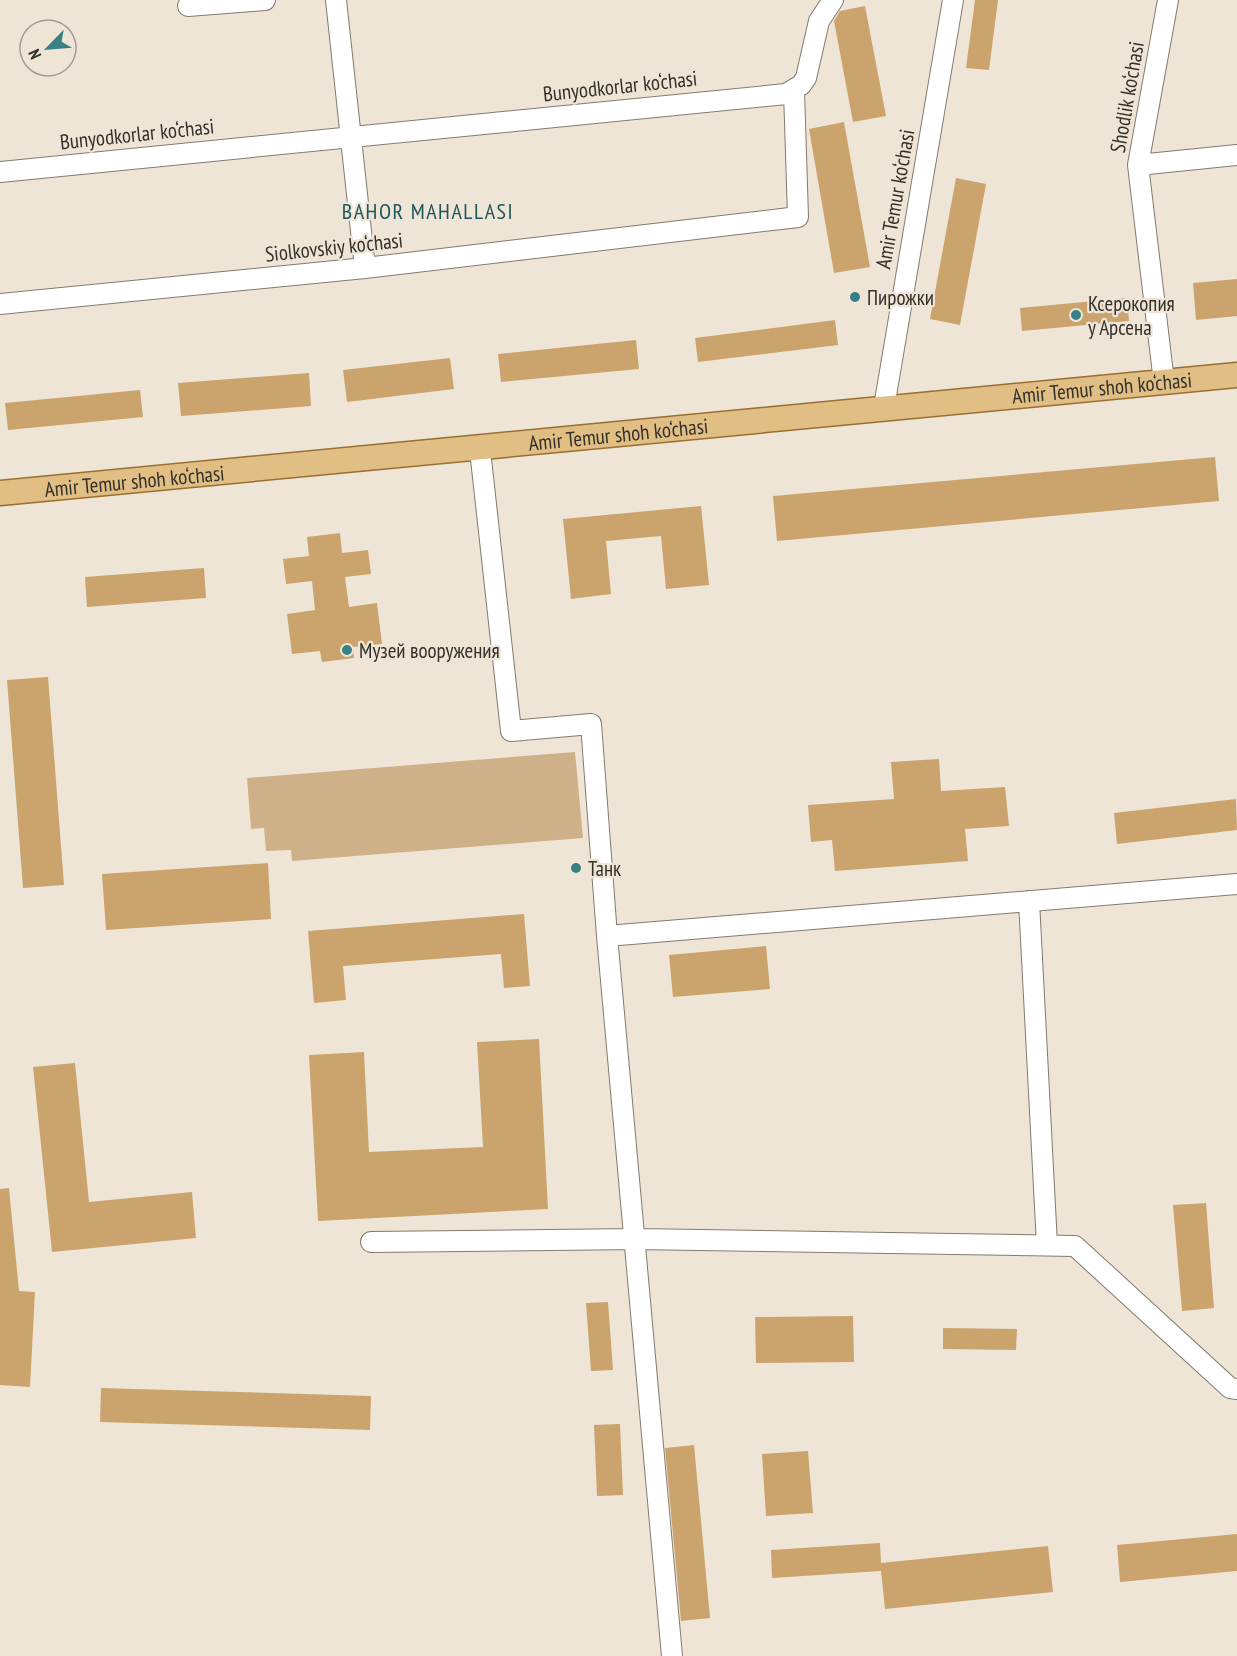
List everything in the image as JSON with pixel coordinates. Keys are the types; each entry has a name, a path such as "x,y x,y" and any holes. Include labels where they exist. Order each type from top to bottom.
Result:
{"main road":[{"name":"Amir Temur shoh ko‘chasi","path":"0,493 480,450 884,406 1237,375"}],"street":[{"path":"188,6 265,0"},
{"path":"336,0 365,268"},
{"path":"794,90 806,78 819,21 832,0"},
{"name":"Amir Temur ko‘chasi","path":"884,406 953,0"},
{"name":"Shodlik ko‘chasi","path":"1164,382 1138,165 1168,0"},
{"name":"Bunyodkorlar ko‘chasi","path":"0,172 786,94 794,90"},
{"name":"Siolkovskiy ko‘chasi","path":"0,304 365,268 798,217 794,90"},
{"path":"1138,165 1237,155"},
{"path":"480,450 511,731 591,724 607,936 672,1656"},
{"path":"607,936 1237,884"},
{"path":"1029,901 1047,1245"},
{"path":"371,1242 636,1239 1074,1246 1230,1388 1237,1389"}],"shaded area":[{"path":"575,752 583,838 292,861 291,850 266,851 264,828 251,829 247,778"}],"building":[{"path":"975,0 998,0 989,70 966,68"},
{"path":"865,6 886,116 853,122 834,21 840,11"},
{"path":"844,122 870,267 834,273 809,129"},
{"path":"956,178 986,184 960,325 930,319"},
{"path":"1237,279 1237,316 1196,320 1193,283"},
{"path":"1127,298 1129,321 1022,331 1020,308"},
{"path":"835,320 838,345 698,362 695,338"},
{"path":"636,340 639,369 501,382 498,354"},
{"path":"450,358 454,389 347,402 343,370"},
{"path":"309,373 311,406 181,416 178,383"},
{"path":"140,390 143,417 8,430 5,403"},
{"path":"1215,457 1219,501 777,541 773,496"},
{"path":"701,506 709,585 666,589 661,536 606,541 611,594 571,599 563,519"},
{"path":"340,533 342,553 368,550 371,574 345,577 349,607 377,603 382,644 353,647 354,658 322,662 320,651 292,654 287,614 315,610 312,581 286,584 283,559 309,556 307,537"},
{"path":"204,568 206,598 87,607 85,577"},
{"path":"48,677 64,885 23,888 7,680"},
{"path":"939,759 941,791 1005,787 1009,826 965,829 968,861 835,871 832,840 811,842 808,805 894,799 891,762"},
{"path":"1236,799 1237,830 1117,844 1114,813"},
{"path":"268,863 271,919 106,930 102,874"},
{"path":"524,914 530,986 504,988 501,954 343,966 346,1000 314,1003 308,931"},
{"path":"766,946 770,989 673,997 669,955"},
{"path":"539,1039 548,1209 318,1221 309,1055 364,1052 369,1152 483,1147 477,1042"},
{"path":"75,1063 89,1202 192,1192 196,1238 52,1252 33,1067"},
{"path":"9,1188 19,1291 35,1292 30,1387 0,1385 0,1189"},
{"path":"1206,1203 1214,1308 1182,1311 1173,1205"},
{"path":"608,1302 613,1370 591,1371 586,1303"},
{"path":"853,1316 854,1362 756,1363 755,1317"},
{"path":"943,1328 1017,1329 1016,1350 943,1349"},
{"path":"101,1388 371,1396 370,1430 100,1422"},
{"path":"620,1424 623,1495 597,1496 594,1425"},
{"path":"694,1445 710,1618 681,1621 665,1448"},
{"path":"808,1451 813,1513 766,1516 762,1454"},
{"path":"1237,1534 1237,1571 1120,1582 1117,1545"},
{"path":"880,1543 881,1563 1048,1546 1053,1592 885,1609 881,1571 772,1578 771,1550"}],"place":[{"name":"Пирожки","path":"855,297"},
{"name":"Ксерокопия у Арсена","path":"1076,315"},
{"name":"Музей вооружения","path":"347,650"},
{"name":"Танк","path":"576,868"}],"district":[{"name":"BAHOR MAHALLASI","path":"428,211"}]}
